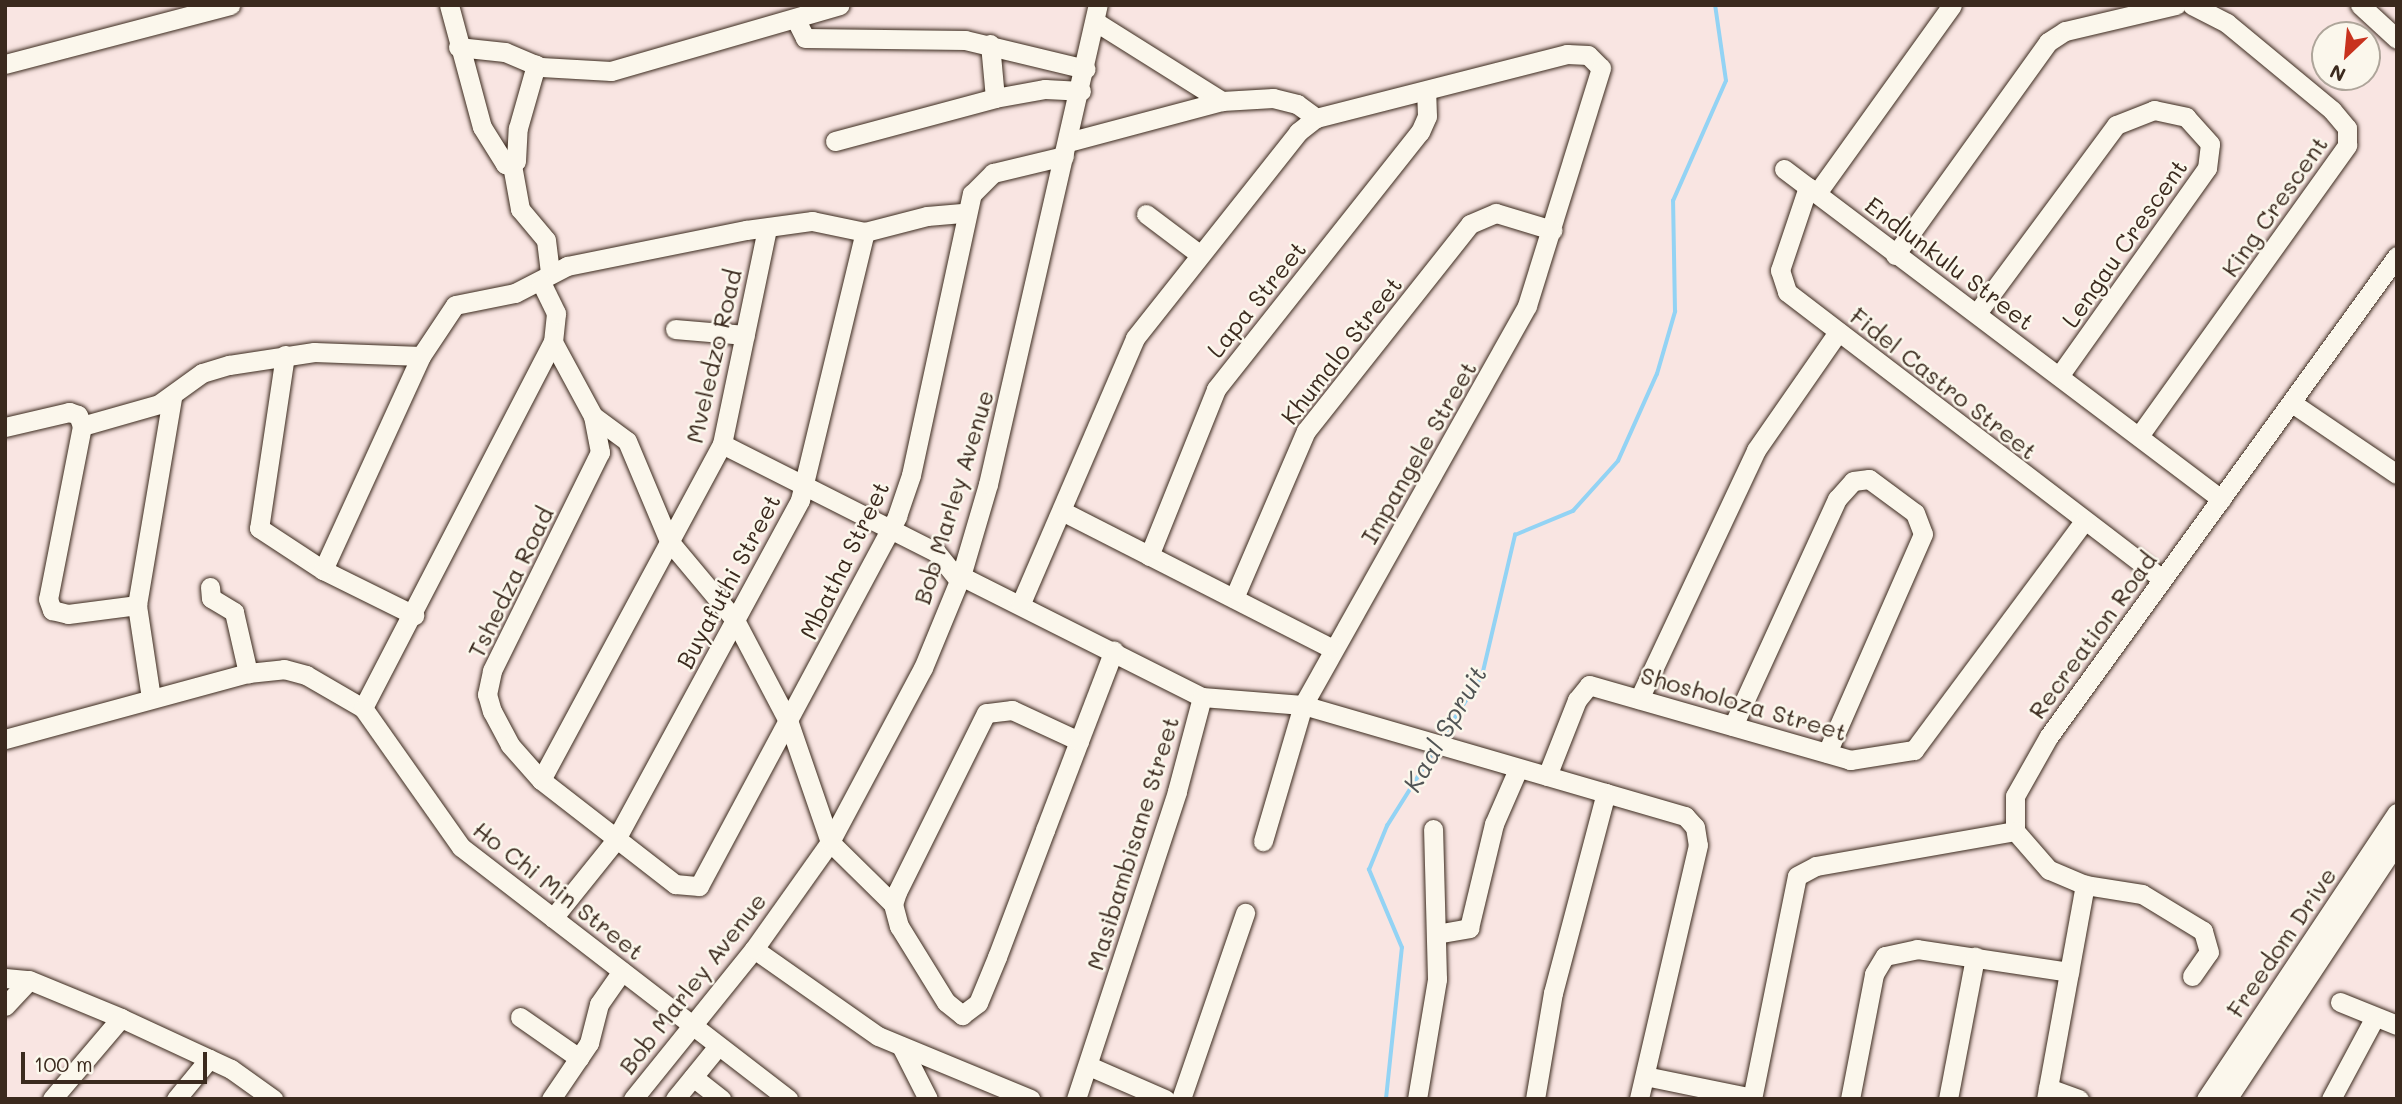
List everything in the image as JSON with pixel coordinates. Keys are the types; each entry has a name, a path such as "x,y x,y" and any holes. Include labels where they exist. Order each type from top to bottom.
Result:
{"street":[{"path":"5,64 179,12 230,5"},
{"path":"449,5 458,47 487,140 502,163 512,165"},
{"path":"458,47 505,52 536,65 611,71 796,20 839,5"},
{"path":"1812,190 1952,5"},
{"path":"1895,255 2056,35 2176,5"},
{"name":"King Crescent","path":"2140,436 2347,145 2347,128 2332,110 2227,23 2192,5"},
{"path":"2360,5 2397,39"},
{"path":"1097,13 1222,101"},
{"name":"Bob Marley Avenue","path":"633,1099 754,949 830,842 898,721 960,578 1004,421 1097,13"},
{"path":"796,20 800,36 810,39 990,44 1086,69"},
{"path":"990,44 995,98"},
{"name":"Impangele Street","path":"1263,841 1303,705 1331,648 1509,342 1552,230 1601,80 1596,61 1578,52 1426,91"},
{"path":"363,708 414,615 553,342 556,313 545,278 546,240 520,209 512,165 536,65"},
{"path":"835,141 995,98 1045,89 1081,91"},
{"path":"1021,603 1063,512 1128,351 1199,254 1298,131 1316,118 1426,91"},
{"name":"Lapa Street","path":"1149,556 1216,389 1420,132 1427,116 1426,91"},
{"name":"Mbatha Street","path":"615,841 675,884 699,886 892,529 916,453 965,213 977,187 993,173 1222,101 1273,98 1297,104 1316,118"},
{"name":"Lengau Crescent","path":"1977,313 2116,125 2154,110 2186,117 2210,144 2207,168 2059,376"},
{"name":"Endlunkulu Street","path":"1784,169 2221,499"},
{"name":"Fidel Castro Street","path":"1812,190 1779,278 1787,292 2084,522 2162,579"},
{"name":"Khumalo Street","path":"1234,598 1300,441 1470,224 1496,212 1552,230"},
{"path":"323,570 421,356 455,305 545,278 567,266 767,228 812,221 865,232 927,215 965,213"},
{"path":"1146,214 1199,254"},
{"name":"Mveledzo Road","path":"541,780 722,444 767,228"},
{"name":"Buyafuthi Street","path":"553,918 615,841 807,484 865,232"},
{"name":"Recreation Road","path":"2015,831 2014,802 2028,769 2162,579 2397,256"},
{"path":"675,329 745,335"},
{"path":"1639,699 1756,450 1838,332"},
{"path":"553,342 593,416 619,432 634,450 669,541 735,620 789,723 830,842 893,904 899,926 946,1002 966,1015 978,1003 1114,650"},
{"path":"82,426 172,398 202,373 285,355 381,351 421,356"},
{"path":"285,355 260,528 323,570 414,615"},
{"path":"151,698 137,604 172,398"},
{"path":"2292,403 2397,474"},
{"path":"5,427 69,412 78,415 82,426 49,605 68,614 137,604"},
{"name":"Tshedza Road","path":"593,416 601,438 596,465 488,684 500,727 541,780 615,841"},
{"path":"722,444 807,484 941,556 960,578"},
{"path":"1733,726 1837,499 1853,481 1868,480 1915,513 1923,534 1827,753"},
{"path":"1063,512 1331,648"},
{"name":"Shosholoza Street","path":"1548,776 1584,687 1596,685 1859,760 1918,746 2084,522"},
{"name":"Masibambisane Street","path":"960,578 1021,603 1202,697 1089,1066 1076,1099"},
{"path":"210,587 211,598 234,612 248,673"},
{"name":"Ho Chi Min Street","path":"5,739 248,673 295,671 363,708 445,830 553,918 788,1099"},
{"path":"1202,697 1303,705 1456,754 1548,776 1679,814 1698,834 1639,1099"},
{"path":"893,904 902,879 986,713 1012,710 1079,741"},
{"path":"1436,934 1469,929 1494,824 1518,769"},
{"path":"1535,1099 1553,993 1606,793"},
{"name":"Freedom Drive","path":"2206,1099 2397,813"},
{"path":"1417,1099 1437,979 1433,829"},
{"path":"1644,1076 1752,1099 1797,876 1815,866 2015,831 2049,870 2085,885 2141,894 2203,931 2209,952 2192,976"},
{"name":"Freedom Drive","path":"2227,1099 2397,842"},
{"path":"2079,1099 2047,1094 2085,885"},
{"path":"1181,1099 1245,913"},
{"path":"754,949 848,1018 901,1046 1030,1099"},
{"path":"1850,1099 1874,974 1885,956 1909,949 2069,972"},
{"path":"1948,1099 1975,957"},
{"path":"551,1099 596,1031 598,1004 622,971"},
{"path":"5,978 29,980 121,1018 209,1059 273,1099"},
{"path":"5,1006 29,980"},
{"path":"2340,1002 2397,1025"},
{"path":"520,1017 579,1058"},
{"path":"2331,1099 2375,1017"},
{"path":"52,1099 121,1018"},
{"path":"675,1099 718,1046"},
{"path":"901,1046 929,1099"},
{"path":"176,1099 209,1059"},
{"path":"1089,1066 1165,1099"},
{"path":"693,1077 721,1099"}],"waterway":[{"name":"Kaal Spruit","path":"1442,738 1482,676 1515,535 1573,511 1618,461 1657,374 1675,312 1673,201 1726,81 1715,5"},
{"name":"Kaal Spruit","path":"1386,1099 1402,948 1369,870 1387,826 1434,751"}]}
